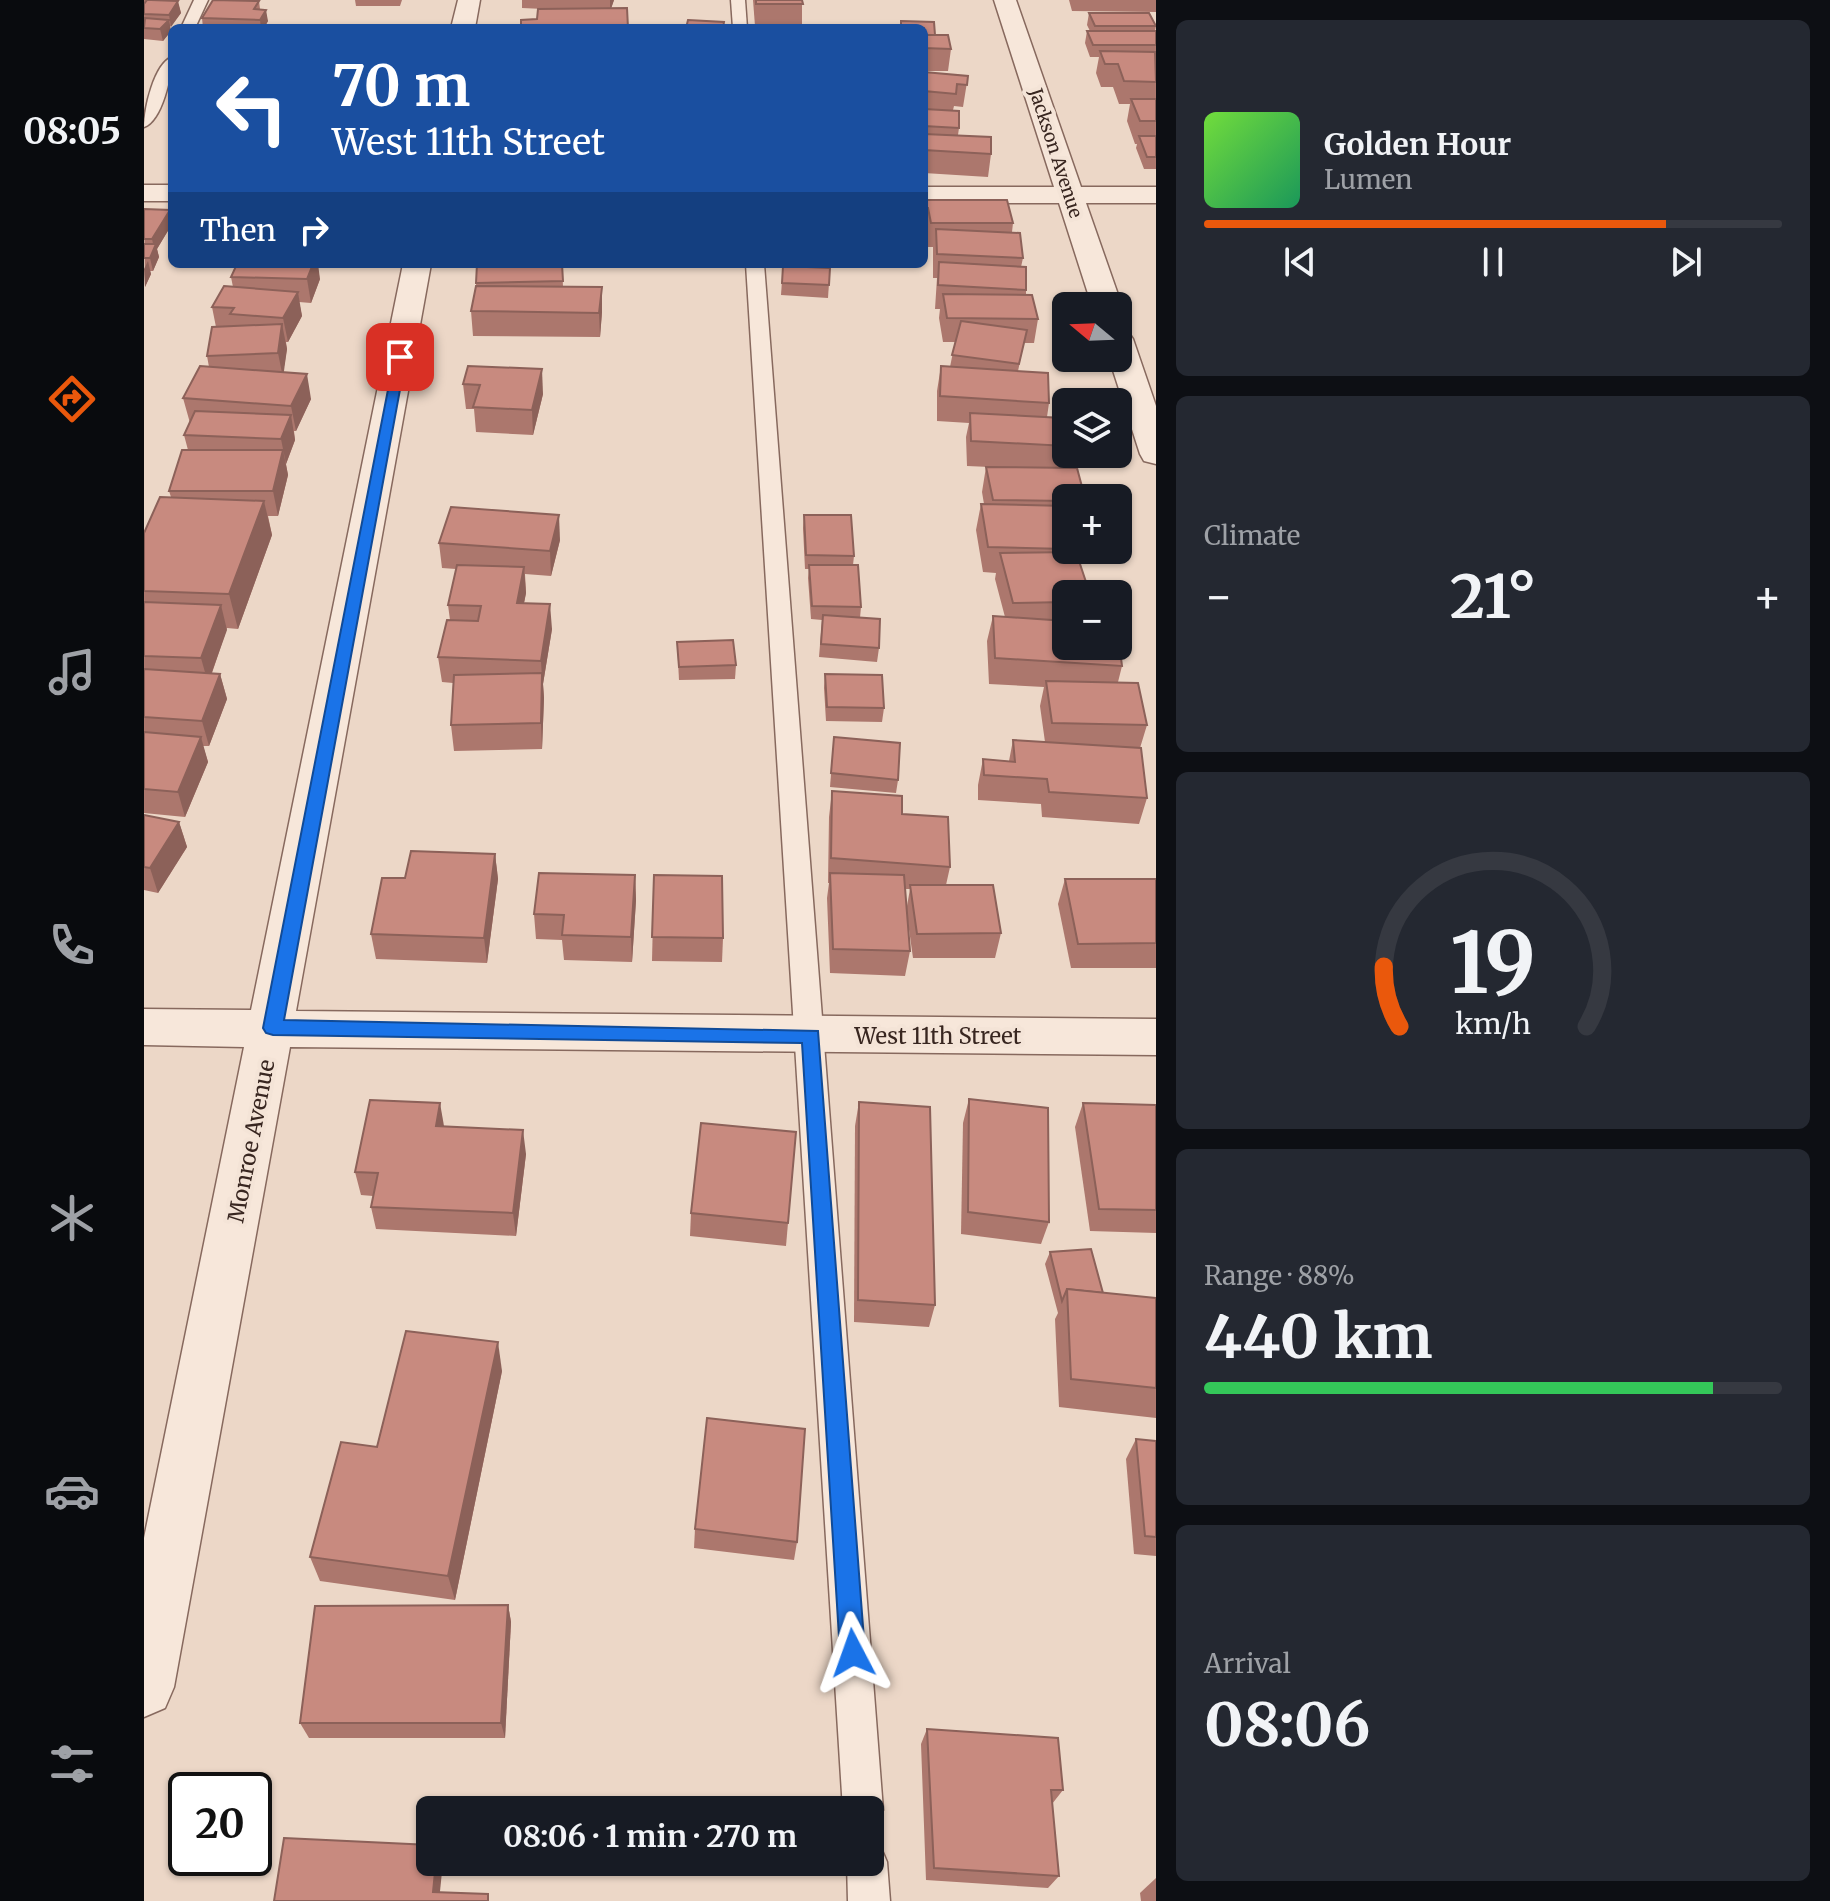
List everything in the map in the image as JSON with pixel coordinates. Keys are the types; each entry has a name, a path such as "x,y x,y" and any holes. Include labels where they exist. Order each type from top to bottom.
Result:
{"street":[{"path":"464,24 469,0"},
{"name":"Jackson Avenue","path":"1005,0 1102,292"},
{"path":"144,193 168,193"},
{"path":"928,195 1156,195"},
{"name":"Monroe Avenue","path":"144,1687 273,1028 416,268"},
{"path":"1129,372 1156,454"},
{"name":"West 11th Street","path":"144,1027 811,1036 1156,1037"}],"lane":[{"path":"190,24 201,0"},
{"path":"738,0 740,24"},
{"path":"144,122 168,71"},
{"path":"755,268 862,1796"},
{"path":"868,1876 869,1901"}],"building":[{"path":"147,0 178,1 169,15 144,14"},
{"path":"213,0 259,1 254,9 266,10 260,20 202,18"},
{"path":"756,0 802,0 803,4 756,4"},
{"path":"627,8 628,24 521,24 521,20 537,19 538,9"},
{"path":"1089,13 1149,13 1156,26 1095,26"},
{"path":"145,18 169,20 160,29 144,28"},
{"path":"688,20 724,22 724,24 687,24"},
{"path":"901,21 934,22 935,35 928,35 928,24 901,24"},
{"path":"1087,31 1156,31 1156,45 1093,45"},
{"path":"928,35 948,35 951,49 928,48"},
{"path":"1100,51 1155,52 1156,82 1124,81 1118,64 1105,64"},
{"path":"928,72 968,76 967,85 957,84 956,94 928,91"},
{"path":"1131,99 1156,99 1156,121 1140,121"},
{"path":"928,109 959,111 959,128 928,126"},
{"path":"928,134 991,137 991,154 928,150"},
{"path":"1139,136 1156,136 1156,157 1147,157"},
{"path":"928,200 1007,200 1013,223 931,223"},
{"path":"144,209 168,210 152,239 144,239"},
{"path":"936,229 1020,233 1023,258 937,254"},
{"path":"144,244 156,244 150,258 144,258"},
{"path":"939,262 1026,267 1026,290 938,285"},
{"path":"235,268 311,268 307,279 231,277"},
{"path":"477,268 562,268 563,281 476,283"},
{"path":"783,268 830,268 829,285 782,283"},
{"path":"224,286 298,292 283,318 230,314 234,308 212,307"},
{"path":"476,286 602,287 599,313 471,311"},
{"path":"943,294 1032,295 1038,319 947,318"},
{"path":"961,321 1027,330 1019,364 952,355"},
{"path":"282,324 278,353 207,356 212,327"},
{"path":"200,366 307,374 291,406 183,398"},
{"path":"468,366 542,369 532,410 473,407 480,385 463,384"},
{"path":"941,366 1048,373 1049,403 940,396"},
{"path":"195,411 291,415 281,439 184,435"},
{"path":"970,413 1052,417 1052,445 971,441"},
{"path":"182,450 283,450 273,491 169,491"},
{"path":"986,467 1077,468 1081,484 1052,484 1052,501 993,500"},
{"path":"160,497 264,501 229,594 144,591 144,533"},
{"path":"981,504 1052,506 1052,549 988,547"},
{"path":"451,507 559,515 550,551 439,543"},
{"path":"804,515 851,515 854,556 806,555"},
{"path":"1052,552 1052,564 1080,564 1085,580 1052,580 1052,602 1013,603 1000,553"},
{"path":"457,565 524,567 517,603 550,604 541,661 438,657 447,620 478,621 481,606 448,605"},
{"path":"809,565 858,565 861,607 812,606"},
{"path":"144,602 221,605 201,658 144,656"},
{"path":"823,615 880,619 879,648 821,644"},
{"path":"993,616 1052,620 1052,660 1121,660 1122,666 995,658"},
{"path":"733,640 736,665 679,667 677,642"},
{"path":"144,669 220,674 202,721 144,717"},
{"path":"542,673 541,723 451,725 454,675"},
{"path":"825,674 882,675 884,708 827,707"},
{"path":"1046,681 1138,683 1147,725 1052,723"},
{"path":"144,732 201,737 178,792 144,789"},
{"path":"834,737 900,743 898,780 831,773"},
{"path":"1013,740 1141,748 1147,798 1049,792 1047,779 984,775 983,759 1015,762"},
{"path":"832,791 902,796 902,814 948,817 950,867 831,858"},
{"path":"144,815 179,822 150,868 144,867"},
{"path":"411,851 495,854 484,938 371,934 382,878 405,878"},
{"path":"539,873 635,875 631,937 562,935 564,915 534,914"},
{"path":"830,873 904,875 910,951 833,949"},
{"path":"654,875 722,876 723,938 652,937"},
{"path":"1065,879 1156,879 1156,943 1078,944"},
{"path":"910,885 993,885 1001,933 917,934"},
{"path":"969,1099 1048,1108 1049,1222 968,1212"},
{"path":"370,1100 440,1103 436,1126 523,1130 513,1213 371,1207 378,1173 355,1172"},
{"path":"859,1102 930,1107 935,1305 858,1300"},
{"path":"1083,1103 1156,1105 1156,1210 1099,1209"},
{"path":"701,1123 796,1132 788,1223 691,1213"},
{"path":"1091,1249 1103,1293 1067,1289 1062,1301 1050,1252"},
{"path":"1067,1289 1156,1298 1156,1388 1071,1379"},
{"path":"406,1331 498,1342 448,1576 310,1557 341,1442 377,1447"},
{"path":"707,1418 805,1429 797,1542 695,1529"},
{"path":"1136,1439 1156,1441 1156,1537 1145,1536"},
{"path":"508,1605 501,1723 300,1723 315,1606"},
{"path":"927,1729 1058,1738 1063,1790 1051,1790 1059,1876 934,1868"},
{"path":"284,1838 416,1844 416,1876 435,1876 433,1892 488,1894 488,1901 274,1901"}],"route":[{"path":"400,357 273,1028 811,1036 853,1653"}]}
